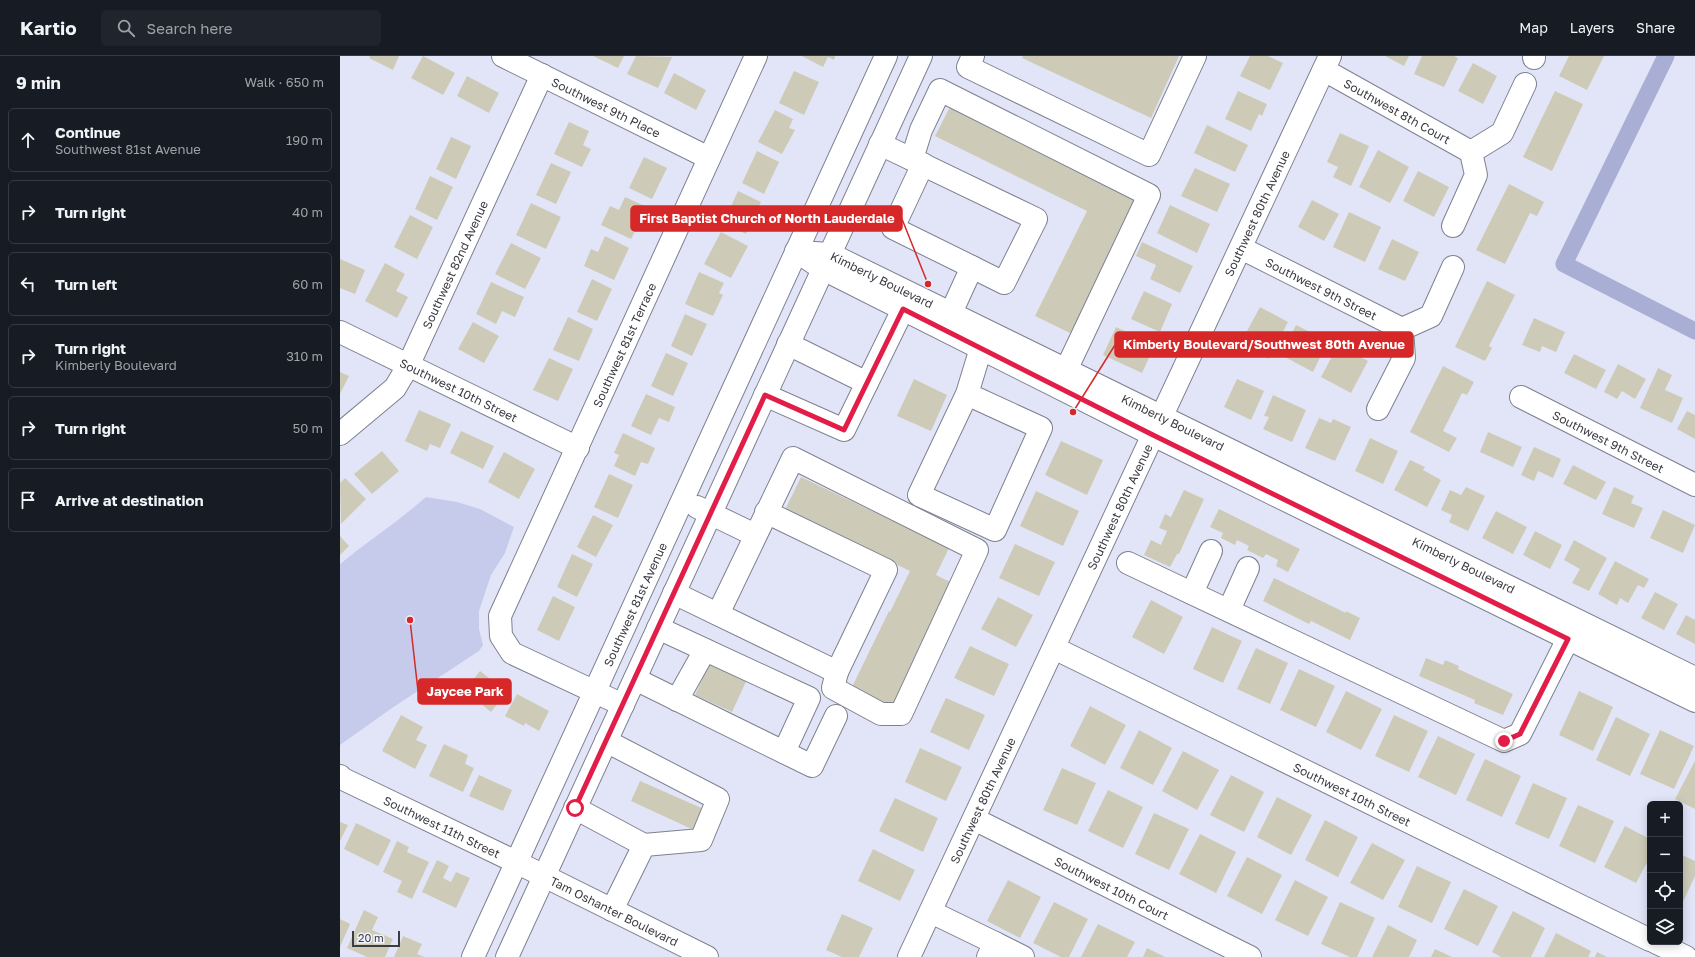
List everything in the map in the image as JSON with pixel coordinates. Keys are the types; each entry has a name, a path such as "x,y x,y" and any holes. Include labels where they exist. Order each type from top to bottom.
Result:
{"street":[{"name":"Southwest 9th Place","path":"503,56 709,158"},
{"name":"Southwest 81st Terrace","path":"594,691 512,653 501,636 500,616 756,56"},
{"name":"Southwest 81st Avenue","path":"473,957 886,56"},
{"path":"507,957 921,56"},
{"path":"974,56 968,67 1149,155 1195,56"},
{"name":"Southwest 8th Court","path":"1327,63 1470,152"},
{"name":"Southwest 80th Avenue","path":"909,957 1327,63"},
{"name":"Southwest 82nd Avenue","path":"340,434 395,388 408,366 542,75"},
{"path":"1453,226 1476,175 1470,152 1502,133 1525,84"},
{"path":"880,144 918,162 1036,220 1004,283 893,228 918,162 921,130 940,90 1149,195 1066,370"},
{"name":"Southwest 9th Street","path":"1241,248 1402,329"},
{"name":"Kimberly Boulevard","path":"796,251 826,261 1157,426 1573,630 1695,701"},
{"path":"947,321 972,267"},
{"path":"1378,409 1404,358 1402,329 1431,316 1453,268"},
{"path":"765,395 844,430 907,301"},
{"name":"Southwest 10th Street","path":"340,332 578,448"},
{"name":"Kimberly Boulevard","path":"984,340 1066,370 1157,426"},
{"path":"967,394 1041,428 995,530 919,495 967,394 984,340"},
{"path":"788,344 868,383"},
{"name":"Southwest 9th Street","path":"1521,397 1695,485"},
{"path":"718,614 766,512 793,458 977,550 901,714 881,714 833,688 837,672 886,570 766,512"},
{"path":"682,500 755,535"},
{"path":"1192,593 1211,551"},
{"path":"1128,563 1504,741 1520,734 1573,630"},
{"path":"1229,610 1248,568"},
{"path":"674,593 837,672"},
{"path":"658,628 809,698 784,752"},
{"name":"Kimberly Boulevard","path":"1573,630 1695,678"},
{"name":"Southwest 10th Street","path":"1054,648 1647,939"},
{"path":"677,700 705,650"},
{"path":"635,679 812,766 836,716"},
{"path":"594,691 623,705"},
{"path":"575,808 644,844 701,840 718,798 606,741"},
{"name":"Southwest 11th Street","path":"340,776 343,780 516,862 544,877"},
{"name":"Southwest 10th Court","path":"974,819 1250,957"},
{"path":"612,910 644,844"},
{"name":"Tam Oshanter Boulevard","path":"544,877 707,957"},
{"path":"931,912 992,950 1023,957"},
{"path":"1661,945 1686,957"}],"shaded area":[{"path":"426,497 457,502 480,509 514,527 505,553 491,575 479,611 479,629 483,645 479,651 392,708 340,745 340,564"}],"building":[{"path":"370,56 399,56 393,70 369,58"},
{"path":"423,56 455,73 443,95 411,78"},
{"path":"593,56 624,56 618,68"},
{"path":"636,56 672,57 658,88 627,74"},
{"path":"802,56 835,56 834,60 828,57 823,67"},
{"path":"1023,56 1179,56 1151,118 1022,58"},
{"path":"1250,56 1268,56 1283,63 1270,90 1240,76"},
{"path":"1385,56 1409,56 1404,66"},
{"path":"1422,56 1454,56 1458,58 1444,87 1414,74"},
{"path":"1569,56 1604,56 1587,90 1559,76"},
{"path":"1473,63 1497,76 1483,104 1458,91"},
{"path":"794,71 819,82 804,115 779,103"},
{"path":"674,73 706,90 696,110 664,93"},
{"path":"467,76 499,93 489,113 457,96"},
{"path":"1238,91 1267,104 1262,116 1259,114 1251,131 1225,119"},
{"path":"1555,91 1583,104 1552,171 1523,157"},
{"path":"950,107 1140,201 1074,335 1035,316 1087,211 935,136"},
{"path":"775,110 793,119 789,128 795,130 782,154 758,142"},
{"path":"569,122 589,131 583,145 591,149 582,167 554,154"},
{"path":"1207,125 1248,145 1235,172 1194,153"},
{"path":"1340,133 1369,146 1351,186 1333,177 1338,167 1327,162"},
{"path":"451,137 471,146 456,179 436,169"},
{"path":"1378,150 1409,167 1390,203 1359,187"},
{"path":"757,151 779,162 764,194 742,183"},
{"path":"644,157 667,168 652,199 629,188"},
{"path":"551,163 571,172 556,204 536,195"},
{"path":"1195,168 1230,184 1217,212 1181,196"},
{"path":"1418,171 1449,187 1434,217 1403,201"},
{"path":"430,176 453,187 437,220 415,209"},
{"path":"1509,184 1544,202 1537,216 1530,213 1505,264 1476,250"},
{"path":"738,191 761,202 746,234 723,224"},
{"path":"625,197 647,207 631,239 601,225 610,206 619,210"},
{"path":"1312,200 1339,214 1324,241 1298,227"},
{"path":"531,203 561,217 546,249 516,235"},
{"path":"1170,205 1210,224 1197,253 1157,233"},
{"path":"1349,212 1381,227 1365,262 1333,247"},
{"path":"410,215 433,227 417,259 394,247"},
{"path":"721,232 748,246 731,278 704,264"},
{"path":"605,236 629,248 614,280 584,266 591,249 598,252"},
{"path":"1392,239 1419,252 1405,281 1378,269"},
{"path":"1142,242 1193,266 1180,293 1150,279 1156,265 1136,256"},
{"path":"511,243 541,258 525,289 495,274"},
{"path":"340,259 365,270 355,294 340,288"},
{"path":"385,263 405,274 396,291 408,297 397,318 365,301"},
{"path":"699,272 724,283 719,293 723,295 713,316 685,304"},
{"path":"592,279 612,289 597,321 577,312"},
{"path":"1487,281 1515,295 1489,346 1492,348 1485,361 1455,347"},
{"path":"491,282 524,297 515,317 502,311 496,324 476,314"},
{"path":"1144,291 1172,304 1160,332 1131,319"},
{"path":"1260,307 1288,322 1269,359 1240,344"},
{"path":"685,314 707,324 692,356 671,346"},
{"path":"568,317 593,329 579,361 553,350"},
{"path":"1534,318 1565,332 1556,352 1542,346 1540,352 1522,345"},
{"path":"473,322 499,336 484,363 458,349"},
{"path":"1296,325 1328,341 1313,372 1281,355"},
{"path":"1116,327 1155,345 1142,373 1103,355"},
{"path":"1338,345 1368,361 1351,393 1321,377"},
{"path":"666,353 688,363 673,396 651,386"},
{"path":"1574,354 1606,370 1596,389 1564,373"},
{"path":"549,358 573,369 558,401 533,390"},
{"path":"1618,364 1646,379 1635,399 1622,391 1617,399 1604,392"},
{"path":"1443,366 1474,382 1467,395 1462,393 1443,431 1457,438 1449,452 1410,432"},
{"path":"1658,368 1672,375 1665,390 1683,398 1672,423 1640,408"},
{"path":"340,372 349,376 340,394"},
{"path":"914,379 947,395 931,431 897,416"},
{"path":"1237,379 1264,391 1251,420 1224,407"},
{"path":"646,394 675,407 669,422 659,418 651,435 631,426"},
{"path":"1273,395 1306,410 1292,442 1263,429 1269,417 1264,416"},
{"path":"419,410 451,424 440,448 430,444 427,451 405,441"},
{"path":"1687,411 1695,415 1695,439 1677,429"},
{"path":"1319,418 1331,423 1333,419 1351,427 1335,461 1305,448"},
{"path":"461,431 494,446 483,469 450,453"},
{"path":"1488,432 1522,447 1513,467 1480,452"},
{"path":"623,433 655,448 648,464 641,462 635,476 614,466 619,455 614,453"},
{"path":"1370,438 1398,451 1383,484 1355,471"},
{"path":"1061,441 1103,460 1087,495 1045,475"},
{"path":"1534,447 1561,459 1553,478 1538,471 1534,481 1521,475"},
{"path":"382,451 399,471 372,494 354,474"},
{"path":"504,452 535,469 519,499 488,482"},
{"path":"1410,460 1425,467 1423,470 1441,480 1427,507 1394,490"},
{"path":"1573,465 1606,482 1596,500 1563,484"},
{"path":"609,474 633,485 618,518 594,507"},
{"path":"801,477 949,548 936,575 956,585 896,708 852,687 910,571 785,510"},
{"path":"345,478 366,499 341,524 340,483"},
{"path":"1466,487 1485,496 1468,531 1449,522 1452,515 1441,510 1450,490 1461,495"},
{"path":"1614,487 1634,496 1631,503 1643,508 1634,528 1602,514"},
{"path":"1184,490 1204,499 1179,554 1177,554 1170,567 1144,555 1151,540 1161,545 1167,531 1159,528 1165,514 1171,517"},
{"path":"1036,491 1079,511 1063,546 1020,526"},
{"path":"1219,509 1300,549 1288,572 1276,566 1278,560 1266,554 1263,558 1247,550 1249,546 1237,540 1235,545 1221,538 1223,533 1210,527"},
{"path":"1663,510 1695,525 1683,553 1650,538"},
{"path":"1496,511 1527,527 1513,554 1482,538"},
{"path":"593,515 613,525 596,557 577,547"},
{"path":"1535,531 1562,545 1550,569 1523,555"},
{"path":"340,536 349,546 340,555"},
{"path":"1574,540 1607,558 1589,591 1572,583 1580,569 1564,560"},
{"path":"1015,544 1055,562 1039,596 999,578"},
{"path":"572,554 593,564 577,597 557,587"},
{"path":"1615,561 1649,579 1644,588 1638,585 1628,603 1620,598 1617,605 1598,594"},
{"path":"1274,578 1346,613 1346,611 1360,618 1350,640 1311,621 1309,624 1263,601"},
{"path":"1655,592 1678,604 1664,630 1641,618"},
{"path":"553,596 575,607 559,641 537,630"},
{"path":"998,597 1033,615 1016,647 981,629"},
{"path":"1151,600 1183,617 1164,654 1132,637"},
{"path":"1686,615 1695,620 1695,644 1676,634"},
{"path":"1212,627 1242,641 1223,683 1193,669"},
{"path":"970,646 1009,664 994,696 954,678"},
{"path":"1256,648 1288,663 1270,704 1237,689"},
{"path":"712,658 749,675 732,712 695,695"},
{"path":"1426,658 1443,665 1445,660 1459,666 1458,669 1513,694 1503,715 1474,703 1475,700 1419,676"},
{"path":"1299,669 1335,686 1316,727 1280,710"},
{"path":"480,671 507,692 491,712 465,690"},
{"path":"1346,691 1382,709 1361,750 1326,732"},
{"path":"1579,691 1613,707 1593,751 1559,735"},
{"path":"517,694 549,711 539,731 525,723 524,726 505,716"},
{"path":"946,698 985,715 969,750 930,732"},
{"path":"1090,706 1126,725 1105,765 1070,746"},
{"path":"401,715 423,727 416,740 427,745 415,769 382,751"},
{"path":"1394,715 1428,731 1409,772 1375,756"},
{"path":"1616,717 1650,734 1630,776 1596,760"},
{"path":"1139,730 1172,748 1153,785 1120,768"},
{"path":"1660,730 1694,746 1674,789 1640,774"},
{"path":"1438,736 1475,754 1456,795 1418,777"},
{"path":"444,744 468,755 465,764 474,768 463,792 429,776"},
{"path":"920,748 962,767 946,801 905,782"},
{"path":"1183,751 1219,770 1197,810 1162,791"},
{"path":"1485,759 1521,776 1502,817 1466,800"},
{"path":"1695,761 1695,809 1683,803 1683,801 1675,799"},
{"path":"1062,768 1096,783 1077,825 1043,810"},
{"path":"479,775 512,790 503,811 469,796"},
{"path":"1231,775 1264,792 1244,832 1210,815"},
{"path":"640,781 706,810 696,831 631,801"},
{"path":"1533,783 1567,798 1549,839 1515,824"},
{"path":"1108,790 1143,807 1123,848 1088,831"},
{"path":"1277,797 1312,815 1291,855 1257,837"},
{"path":"895,798 938,818 923,852 879,831"},
{"path":"1578,805 1614,821 1595,863 1559,846"},
{"path":"1154,813 1189,829 1169,870 1135,854"},
{"path":"1325,820 1358,837 1338,877 1305,860"},
{"path":"340,822 348,825 340,841"},
{"path":"356,823 391,840 378,866 344,849"},
{"path":"1625,826 1647,837 1647,863 1636,883 1604,867"},
{"path":"1200,834 1236,852 1216,893 1179,874"},
{"path":"397,841 409,847 407,852 429,862 412,899 397,892 402,881 383,872"},
{"path":"1372,843 1405,860 1383,900 1350,883"},
{"path":"873,849 915,870 900,901 858,881"},
{"path":"1683,855 1695,861 1695,876 1683,902"},
{"path":"1247,857 1282,875 1262,914 1227,896"},
{"path":"437,860 449,866 443,878 451,882 456,872 470,878 456,908 422,892"},
{"path":"1417,866 1451,882 1432,923 1398,907"},
{"path":"1008,880 1041,897 1020,938 987,921"},
{"path":"1295,880 1328,897 1308,936 1275,920"},
{"path":"1464,889 1498,906 1478,946 1444,929"},
{"path":"1054,902 1088,919 1069,957 1061,957 1033,943"},
{"path":"1340,902 1375,918 1357,957 1350,957 1321,944"},
{"path":"364,910 378,917 372,930 393,939 385,957 367,957 347,948"},
{"path":"1513,911 1545,928 1531,957 1501,957 1492,952"},
{"path":"842,914 873,928 859,957 842,957 826,950"},
{"path":"340,919 350,924 340,947"},
{"path":"1098,924 1135,942 1127,957 1081,957"},
{"path":"1388,925 1417,940 1409,957 1372,957"},
{"path":"1556,933 1591,951 1588,957 1544,957"},
{"path":"403,936 422,944 417,954 424,957 394,957"},
{"path":"1147,948 1165,957 1143,957"},
{"path":"1435,949 1452,957 1431,957"},
{"path":"1597,952 1607,957 1595,957"}],"waterway":[{"path":"1666,56 1564,264 1695,331"}],"place":[{"name":"First Baptist Church of North Lauderdale","path":"928,284"},
{"name":"Kimberly Boulevard/Southwest 80th Avenue","path":"1073,412"},
{"name":"Jaycee Park","path":"410,620"}],"route":[{"path":"575,808 765,395 844,430 903,309 1153,435 1568,639 1520,734 1504,741"}]}
